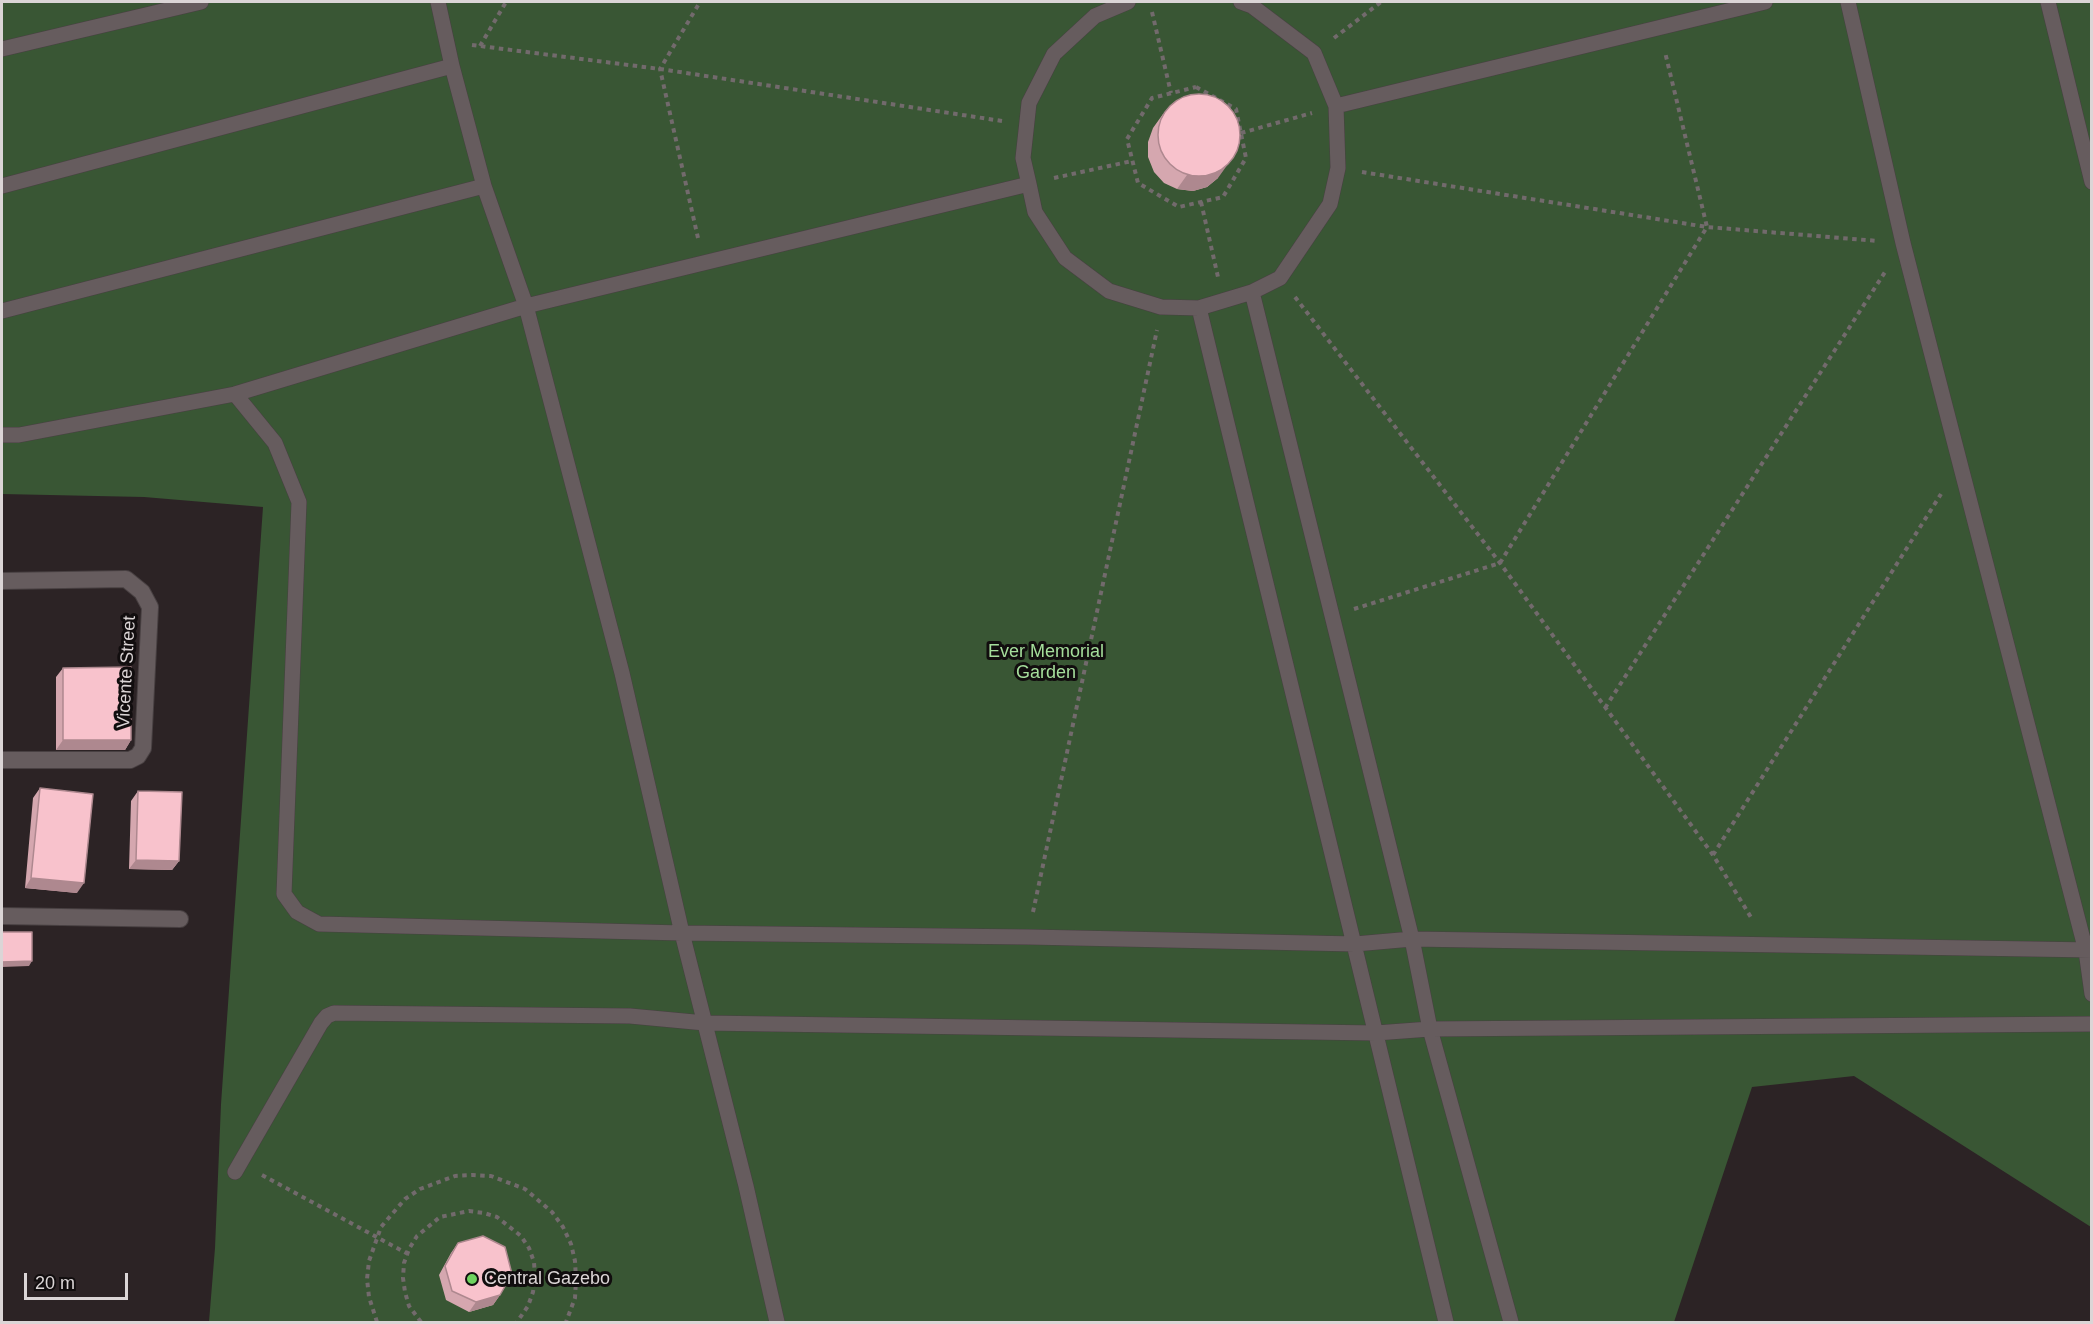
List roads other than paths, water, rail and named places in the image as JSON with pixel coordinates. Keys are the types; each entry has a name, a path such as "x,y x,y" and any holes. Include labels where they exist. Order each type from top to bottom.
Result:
{"street":[{"name":"Vicente Street","path":"2,580 126,579 142,592 150,607 143,748 138,756 130,760 2,760"},
{"path":"2,916 180,919"}],"lane":[{"path":"2,48 201,2"},
{"path":"438,2 452,66 484,186 526,306 622,673 682,933 777,1323"},
{"path":"1128,2 1095,16 1054,54 1029,103 1023,158 1035,212 1065,258 1109,291 1161,307 1199,308 1252,292 1280,278 1330,204 1338,168 1336,106 1314,53 1252,6 1241,2"},
{"path":"1336,106 1765,2"},
{"path":"1848,2 1903,243 2089,950 2091,994"},
{"path":"2048,2 2091,182"},
{"path":"2,186 452,66"},
{"path":"2,435 19,435 235,394 526,306 1029,184"},
{"path":"2,311 484,186"},
{"path":"1252,292 1412,939 1430,1029 1511,1323"},
{"path":"1199,308 1446,1323"},
{"path":"235,394 275,444 299,502 284,894 297,912 319,924 682,933 1355,944 1412,939 2089,950"},
{"path":"238,1168 321,1023 327,1016 334,1013 630,1016 705,1023 1376,1034 1430,1029 2091,1024"}],"place":[{"name":"Central Gazebo","path":"472,1279"}],"park label":[{"name":"Ever Memorial Garden","path":"1046,662"}]}
